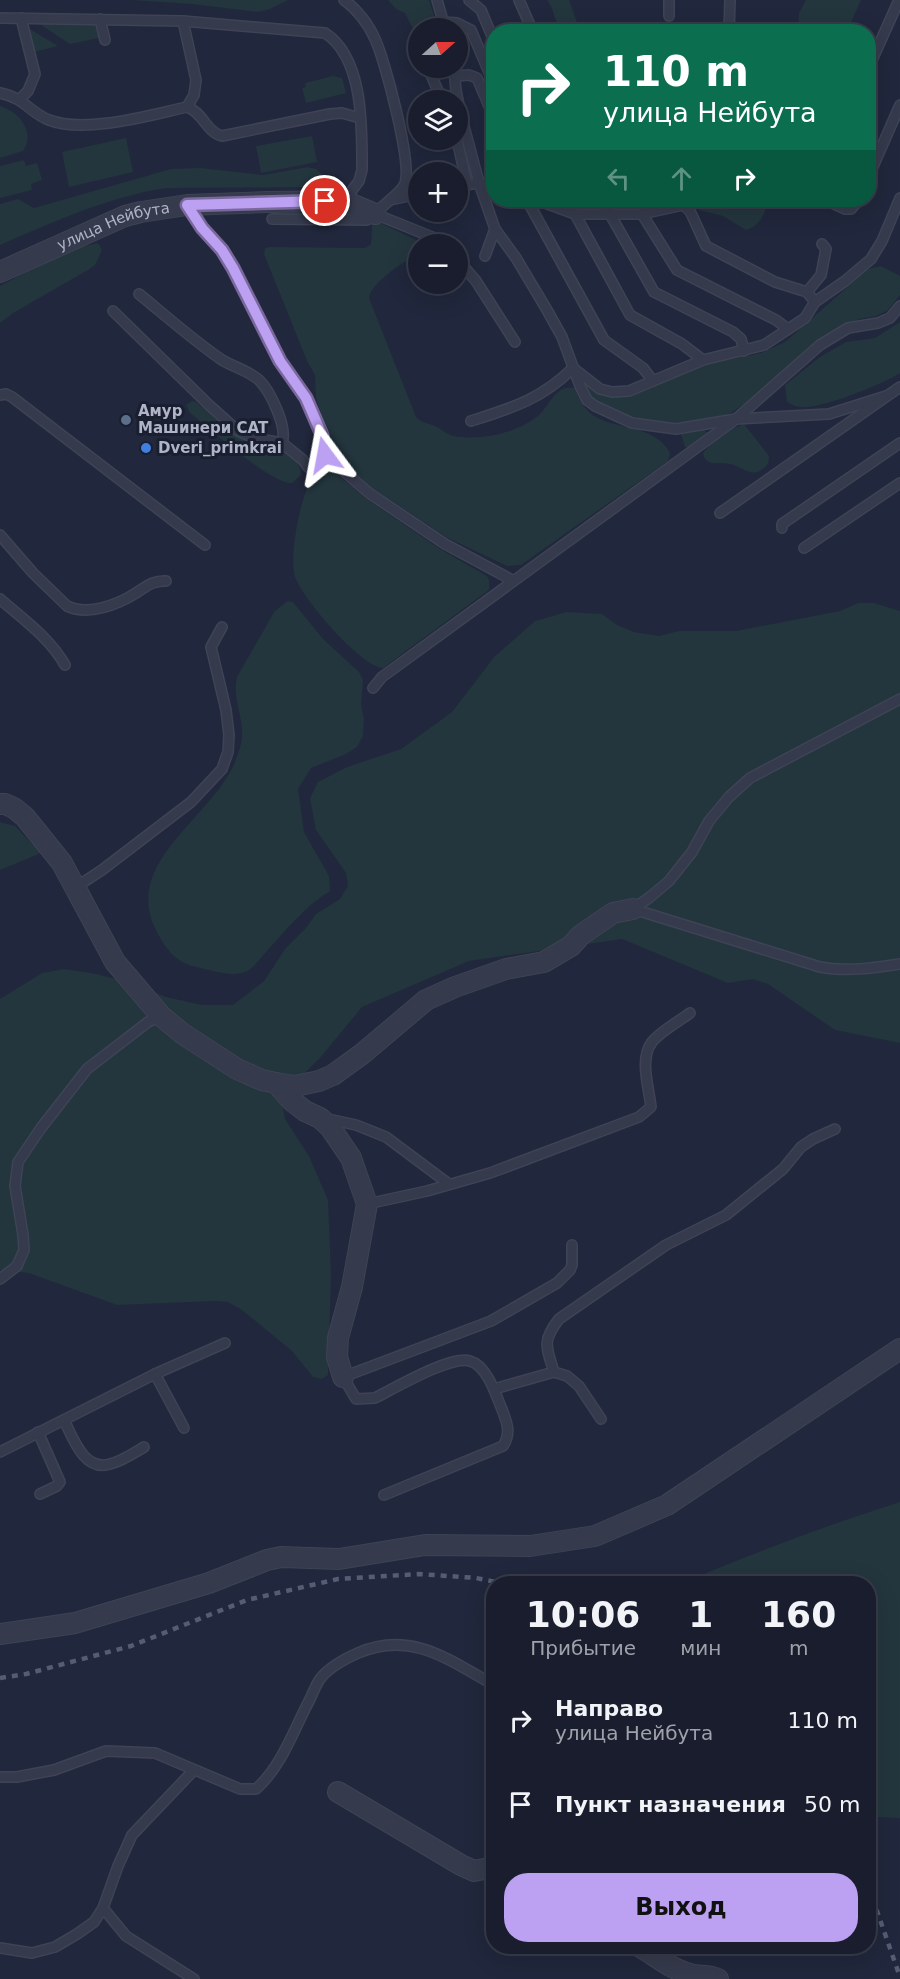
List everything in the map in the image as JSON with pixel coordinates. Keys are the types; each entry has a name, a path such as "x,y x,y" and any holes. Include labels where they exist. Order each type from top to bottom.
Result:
{"street":[{"name":"улица Нейбута","path":"0,272 125,216 141,212 187,205 344,201 375,214"},
{"path":"0,804 14,808 25,818 62,863 115,962 161,1016 183,1034 237,1069 262,1080 276,1083 295,1086 319,1081 333,1075 362,1054 426,1000 490,975 544,962 565,951 581,935 613,913 633,909"},
{"path":"276,1083 292,1101 330,1126 351,1158 367,1204 352,1287 338,1338 337,1357 343,1377"},
{"path":"0,1634 75,1623 209,1583 267,1560 281,1557 339,1559 425,1545 530,1546 595,1536 667,1505 900,1349"},
{"path":"338,1792 461,1865 474,1871 486,1869"},
{"path":"652,1954 692,1975 713,1976 718,1979"}],"lane":[{"path":"272,219 367,220 406,183 407,165 402,136 374,37 351,5 344,0"},
{"path":"437,0 442,18"},
{"path":"469,0 481,10 487,24"},
{"path":"519,0 530,24"},
{"path":"669,0 669,16"},
{"path":"729,24 730,0"},
{"path":"876,51 899,0"},
{"path":"0,18 183,21 325,33 333,38 346,57 358,93 362,170 359,181 344,201"},
{"path":"20,99 28,91 35,74 21,18"},
{"path":"100,19 105,40"},
{"path":"183,21 196,80 194,95 187,107"},
{"path":"468,27 486,65"},
{"path":"468,75 477,78 486,99"},
{"path":"455,78 456,91 486,203"},
{"path":"0,93 20,99 48,120 77,125 128,120 187,107 195,110 214,134 222,136 330,114 342,113 360,118"},
{"path":"876,160 900,105"},
{"path":"468,184 486,184"},
{"path":"390,200 408,196"},
{"path":"573,368 600,389 612,392 629,391 703,360 764,345 805,318 815,302 845,281 870,259 882,241 900,198"},
{"path":"187,205 202,228 222,250 280,361 306,398 322,435 325,455 369,493 445,544 512,580"},
{"path":"487,207 495,229 516,258 562,338 587,400 608,413 632,423 676,429 736,419 829,414 886,396"},
{"path":"531,207 604,340 643,368 653,381"},
{"path":"556,207 575,214 609,215 642,214 675,207"},
{"path":"605,207 654,292 733,332 741,339 744,351"},
{"path":"686,207 706,246 775,282 807,292 815,302"},
{"path":"375,214 425,234"},
{"path":"575,214 630,315 682,344 703,360"},
{"path":"642,214 677,270 776,320 788,329"},
{"path":"484,256 495,229"},
{"path":"807,292 822,275 826,249 822,244"},
{"path":"468,272 515,342"},
{"path":"139,294 223,360 261,383 281,421 284,433 282,443"},
{"path":"373,688 382,677 512,580 736,419 820,345 848,328 890,318 900,306"},
{"path":"113,311 209,405 238,430 254,438 282,443 308,467 325,455"},
{"path":"471,421 532,399 556,384 573,368"},
{"path":"720,513 900,387"},
{"path":"0,395 6,394 12,397 205,545"},
{"path":"782,528 782,524 900,444"},
{"path":"804,548 900,483"},
{"path":"0,535 33,573 67,606 74,609 112,605 158,580 166,581"},
{"path":"0,599 39,633 61,657 65,665"},
{"path":"76,887 191,802 222,769 228,752 229,735 211,647 222,627"},
{"path":"633,909 669,881 692,852 709,821 729,797 750,778 900,699"},
{"path":"633,909 832,970 900,964"},
{"path":"367,1204 490,1173 639,1117 651,1107 646,1066 648,1051 653,1041 690,1013"},
{"path":"0,1280 17,1266 24,1250 15,1186 18,1162 87,1069 148,1022 161,1016"},
{"path":"320,1118 356,1125 386,1137 448,1184"},
{"path":"554,1372 547,1348 547,1334 559,1319 666,1245 726,1215 783,1168 801,1148 813,1139 835,1129"},
{"path":"384,1495 503,1446 508,1439 509,1431 494,1389 478,1365 469,1360 449,1362 375,1398 365,1400 356,1399 343,1377 491,1321 557,1283 572,1265 572,1245"},
{"path":"0,1452 155,1374 225,1343"},
{"path":"494,1389 554,1372 567,1376 579,1386 601,1419"},
{"path":"155,1374 184,1428"},
{"path":"64,1420 84,1456 94,1464 109,1465 144,1447"},
{"path":"38,1432 60,1482 57,1486 40,1494"},
{"path":"0,1777 17,1777 54,1770 106,1751 114,1751 155,1753 240,1789 256,1789 272,1773 321,1678 347,1658 368,1648 388,1644 408,1645 434,1651 486,1680"},
{"path":"0,1948 32,1953 55,1947 94,1922 103,1908 132,1835 194,1770"},
{"path":"103,1908 126,1936 194,1979"}],"shaded area":[{"path":"131,0 288,0 258,12"},
{"path":"388,0 429,0 435,18 408,19 405,13 396,9"},
{"path":"547,0 569,0 578,24 557,24"},
{"path":"806,0 861,0 850,24 798,24 799,13"},
{"path":"38,23 92,23 96,26 99,38 70,44"},
{"path":"28,28 58,46 34,52"},
{"path":"333,76 342,78 346,93 306,103 302,88 306,87 305,83"},
{"path":"0,106 19,118 24,124 28,137 23,151 0,158"},
{"path":"312,136 317,162 261,173 256,146"},
{"path":"126,138 133,172 69,187 62,152"},
{"path":"24,160 26,166 37,163 42,180 31,184 32,190 0,198 0,166"},
{"path":"308,167 316,169 335,187 166,188 102,204 0,245 0,204 18,199 34,208 171,169 201,168 263,175"},
{"path":"695,207 766,207 755,226 746,230 723,216"},
{"path":"380,223 408,236 408,260 375,286 369,298 416,417 454,436 475,437 498,434 521,427 539,415 562,389 574,388 589,412 610,423 644,432 663,443 670,453 668,461 521,565 507,566 448,538 371,487 334,454 316,398 315,375 307,361 264,254 265,248 269,247 365,248 371,244 372,226"},
{"path":"98,243 102,250 95,265 0,323 0,286 68,250"},
{"path":"881,266 900,276 900,295 888,310 876,316 859,319 826,337 746,403 729,414 679,425 641,420 592,400 585,386 597,392 627,395 703,365 761,353 785,342 868,269"},
{"path":"900,322 900,373 866,389 821,404 799,407 787,402 785,385 820,357 846,342 875,338"},
{"path":"192,401 231,432 276,449 294,459 301,475 292,483 270,475 190,413 186,405"},
{"path":"744,424 769,456 766,467 752,472 730,464 707,461 703,453 711,444 727,432"},
{"path":"705,430 707,433 692,447 685,447 681,434"},
{"path":"321,468 330,468 365,498 440,549 487,576 489,580 489,589 486,592 383,668 361,656 333,630 309,600 295,577 293,553 298,519 308,487 314,475"},
{"path":"287,601 293,602 323,639 359,672 363,680 361,704 364,719 363,736 357,747 346,754 311,768 298,789 304,832 329,876 330,891 305,910 249,970 237,974 223,973 190,965 169,951 159,936 149,910 150,887 158,865 172,844 207,804 235,762 242,736 236,692 237,677 274,612"},
{"path":"858,603 874,603 900,611 900,1043 835,1030 768,984 753,979 728,983 622,939 469,961 362,1007 320,1058 281,1096 285,1119 309,1156 328,1200 331,1275 328,1375 322,1379 313,1377 292,1351 242,1310 228,1302 117,1305 29,1273 0,1270 0,999 42,973 64,969 97,974 137,985 166,997 202,1005 233,1005 264,981 285,949 316,914 340,899 348,886 346,873 316,830 310,798 318,782 347,767 401,749 452,712 495,656 535,621 567,612 602,614 617,625 634,632 659,636 679,631 736,631 840,611"},
{"path":"0,822 15,826 41,853 0,870"},
{"path":"900,1502 900,1818 876,1817 876,1576 699,1576 822,1528"}],"railway":[{"path":"0,1678 26,1674 131,1646 247,1600 338,1579 419,1574 486,1580"},
{"path":"876,1910 900,1977"}],"place":[{"name":"Амур Машинери CAT","path":"126,420"},
{"name":"Dveri_primkrai","path":"146,448"}],"route":[{"path":"325,201 187,205 202,228 222,250 280,361 306,398 322,435 325,455"}]}
